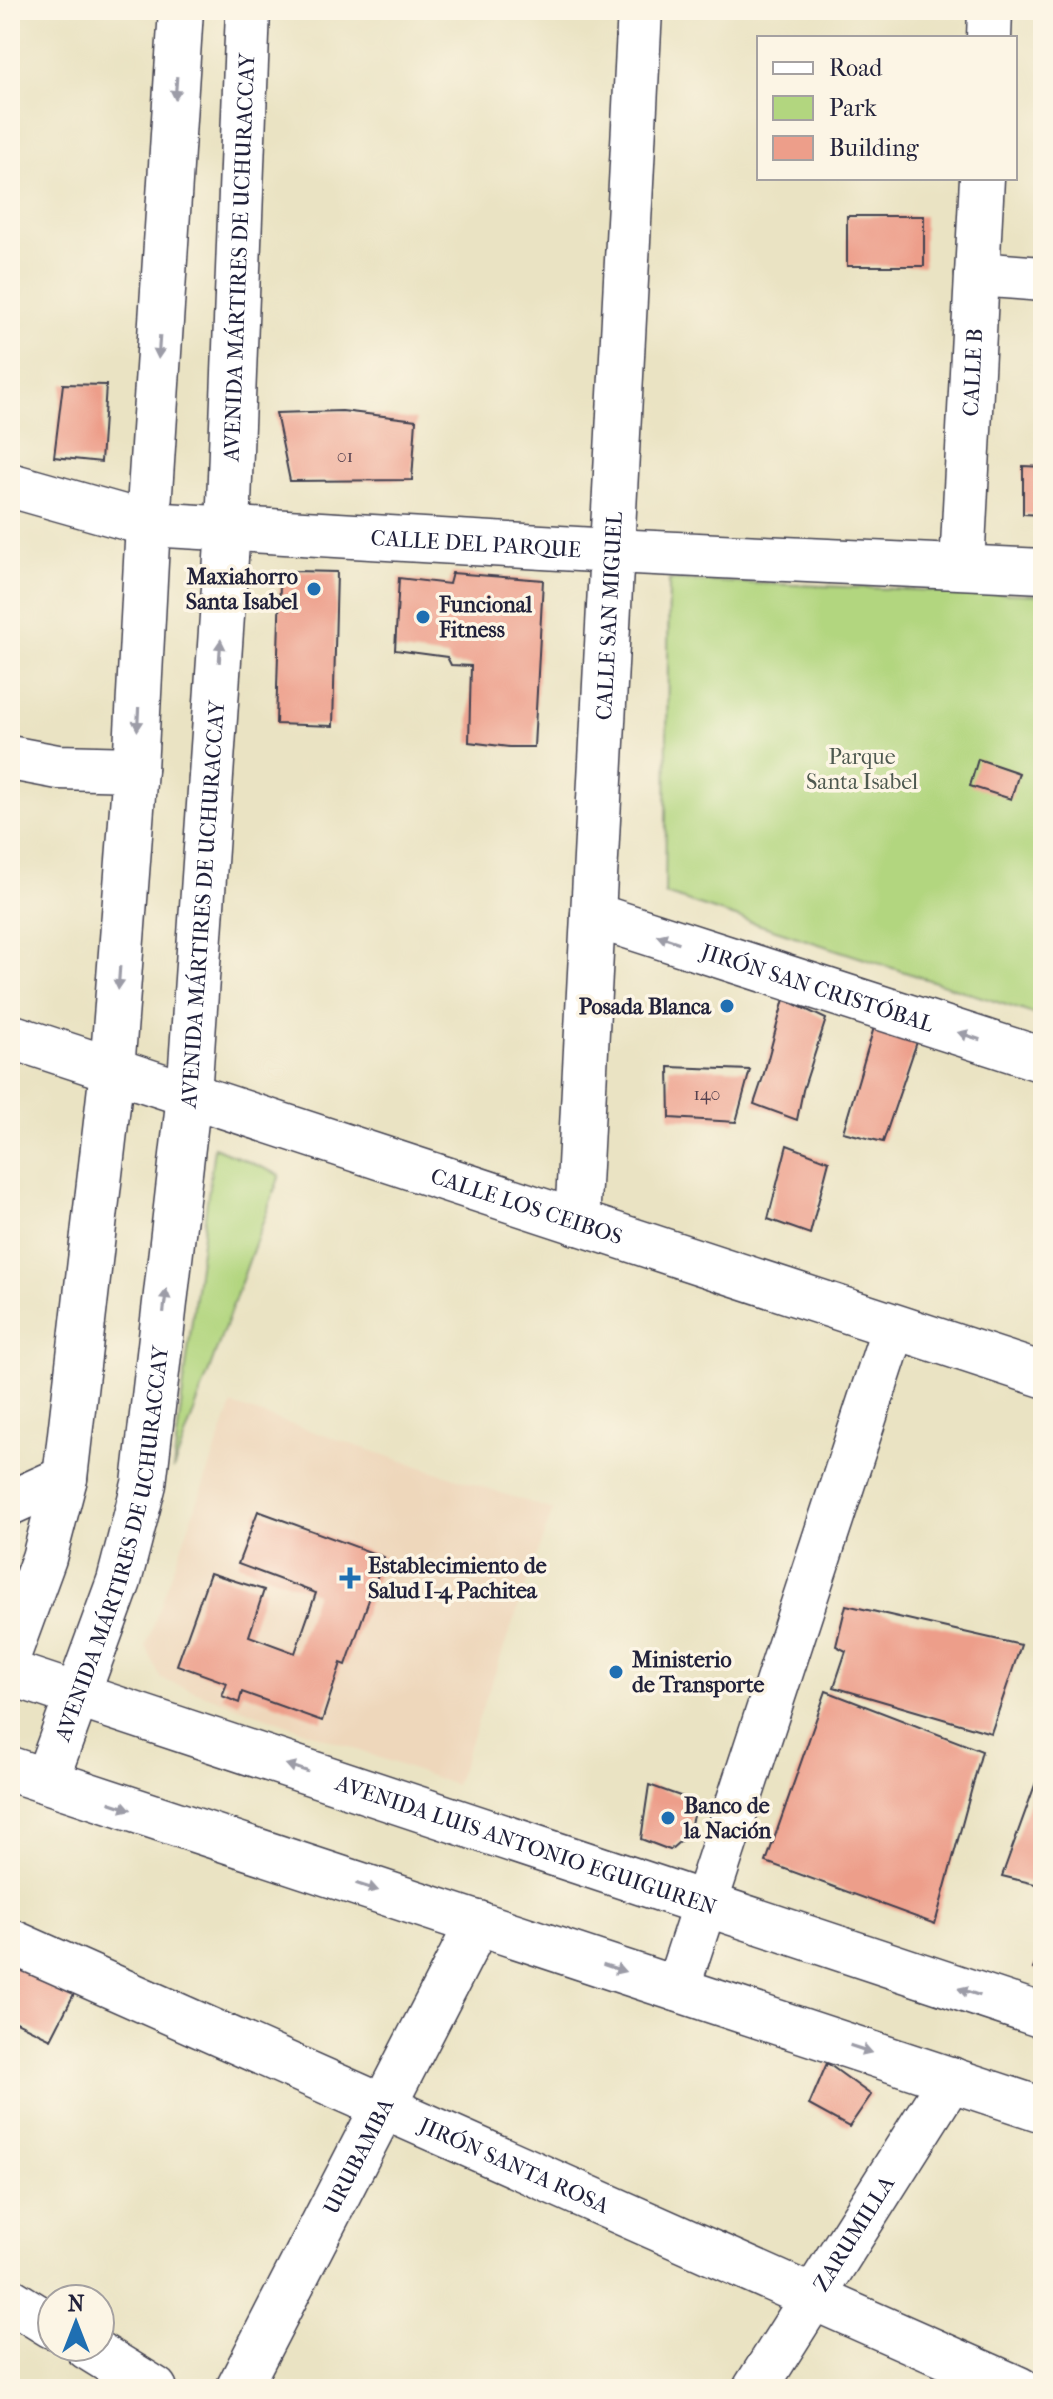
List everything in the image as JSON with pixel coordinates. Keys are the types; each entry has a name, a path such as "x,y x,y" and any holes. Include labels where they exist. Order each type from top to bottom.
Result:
{"street":[{"path":"10,1651 44,1558 65,1478 112,1070 135,769 181,10"},
{"name":"AVENIDA MÁRTIRES DE UCHURACCAY","path":"28,1775 78,1696 119,1581 144,1484 189,1095 228,529 248,10"},
{"name":"CALLE SAN MIGUEL","path":"577,1223 640,10"},
{"path":"989,36 990,10"},
{"name":"CALLE B","path":"962,566 982,180"},
{"path":"977,274 1043,279"},
{"name":"CALLE DEL PARQUE","path":"10,485 148,524 612,551 1043,571"},
{"path":"10,758 58,767 135,769"},
{"name":"JIRÓN SAN CRISTÓBAL","path":"593,915 1043,1060"},
{"name":"CALLE LOS CEIBOS","path":"10,1036 1043,1375"},
{"path":"677,1989 894,1327"},
{"path":"10,1503 65,1478"},
{"name":"AVENIDA LUIS ANTONIO EGUIGUREN","path":"10,1673 1043,2016"},
{"path":"28,1775 1043,2110"},
{"name":"URUBAMBA","path":"238,2389 478,1923"},
{"name":"JIRÓN SANTA ROSA","path":"10,1941 1019,2389"},
{"name":"ZARUMILLA","path":"755,2389 951,2079"},
{"path":"10,2300 36,2316"},
{"path":"113,2363 155,2389"}],"shaded area":[{"name":"Establecimiento de Salud I-4 Pachitea","path":"232,1405 553,1510 455,1785 161,1679 146,1646"}],"green space":[{"name":"Parque Santa Isabel","path":"669,580 1043,595 1043,1017 665,894"},
{"path":"214,1147 280,1175 173,1470"}],"building":[{"path":"847,216 924,216 924,266 847,266"},
{"path":"63,384 106,385 101,462 54,457"},
{"path":"342,411 416,420 412,480 290,481 276,413"},
{"path":"1023,466 1043,467 1043,515 1023,514"},
{"path":"295,571 337,572 333,726 276,724 280,583"},
{"path":"452,573 543,580 534,747 469,742 471,666 451,665 447,657 395,650 399,578 449,584"},
{"path":"978,759 1019,773 1011,799 970,786"},
{"path":"784,999 826,1019 803,1090 797,1120 754,1104"},
{"path":"875,1024 919,1036 883,1142 843,1132"},
{"path":"669,1067 750,1070 736,1122 670,1118"},
{"path":"787,1145 829,1161 810,1234 768,1219"},
{"path":"258,1511 384,1557 346,1665 341,1663 322,1721 242,1692 239,1703 222,1696 227,1683 177,1665 210,1573 264,1590 249,1636 295,1653 316,1593 238,1564"},
{"path":"846,1605 1021,1645 991,1733 834,1687 846,1651 836,1646"},
{"path":"826,1691 982,1751 935,1924 766,1862"},
{"path":"1040,1771 1043,1772 1043,1886 1002,1876"},
{"name":"Banco de la Nación","path":"649,1785 697,1802 688,1834 670,1850 641,1839"},
{"path":"1043,1948 1043,1972 1033,1969"},
{"path":"10,1961 77,1988 51,2039 10,2019"},
{"path":"827,2063 871,2095 849,2127 809,2105"}],"place":[{"name":"Maxiahorro Santa Isabel","path":"314,589"},
{"name":"Funcional Fitness","path":"423,617"},
{"name":"Posada Blanca","path":"727,1006"},
{"name":"Establecimiento de Salud I-4 Pachitea","path":"350,1578"},
{"name":"Ministerio de Transporte","path":"616,1672"},
{"name":"Banco de la Nación","path":"668,1818"}]}
